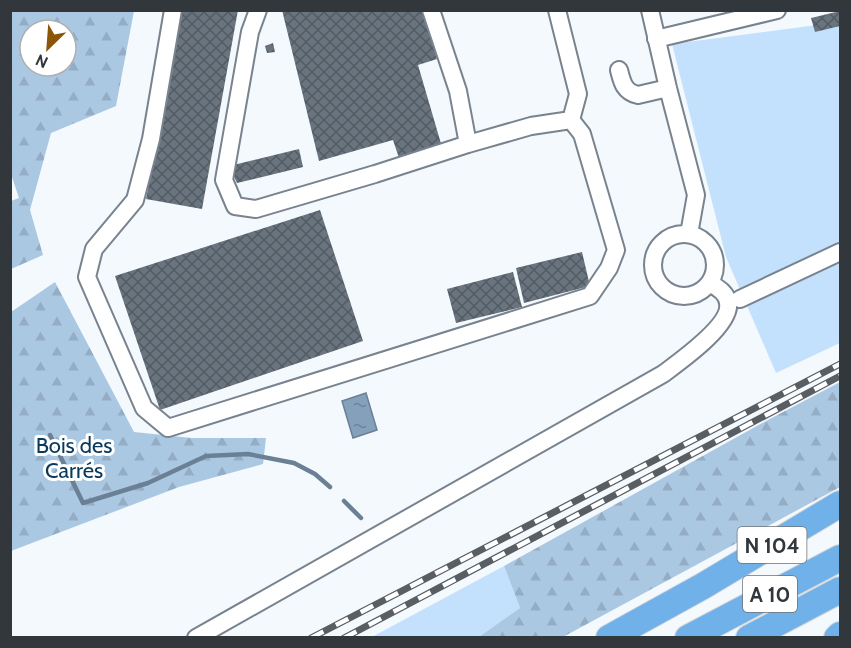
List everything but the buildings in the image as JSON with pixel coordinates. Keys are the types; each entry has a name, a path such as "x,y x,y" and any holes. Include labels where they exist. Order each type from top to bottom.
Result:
{"highway":[{"name":"N 104","path":"609,638 703,586 840,504"},
{"path":"703,586 840,524"},
{"name":"A 10","path":"688,638 840,558"},
{"name":"A 10","path":"749,638 840,590"}],"street":[{"path":"173,10 151,139 135,200 94,249 87,277 144,408 168,428 590,296 609,268 616,250 582,134 571,120"},
{"path":"258,10 250,32 224,180 235,206 256,209 531,126 571,120"},
{"path":"431,10 458,91 468,144"},
{"path":"557,10 578,94 571,120"},
{"path":"650,10 696,195 689,234"},
{"path":"656,39 777,10"},
{"path":"619,70 622,83 629,92 638,96 668,88"},
{"path":"678,234 689,234 699,238 713,253 716,264 710,283 704,290 685,297 675,296 665,291 653,274 654,253 660,244 678,234"},
{"path":"740,299 840,252"},
{"path":"196,638 663,374 687,357 724,318 729,304 725,295 710,283"}],"shaded area":[{"path":"840,22 840,343 776,373 726,257 672,44"},
{"path":"504,566 520,608 480,637 370,638"}],"green space":[{"path":"11,11 134,11 116,106 51,133 30,210 43,255 11,269 11,201 19,198 11,174"},
{"name":"Bois des Carrés","path":"55,282 134,432 192,438 266,438 263,464 179,487 11,551 11,312"},
{"path":"840,382 840,487 563,637 479,637 520,608 504,566"}],"water":[{"path":"366,393 377,430 353,438 342,401"}],"waterway":[{"path":"50,435 83,503 148,483 206,456 248,454 294,463 315,474 330,487"},
{"path":"344,501 361,518"}],"railway":[{"path":"311,638 840,364"},
{"path":"344,638 840,376"}]}
